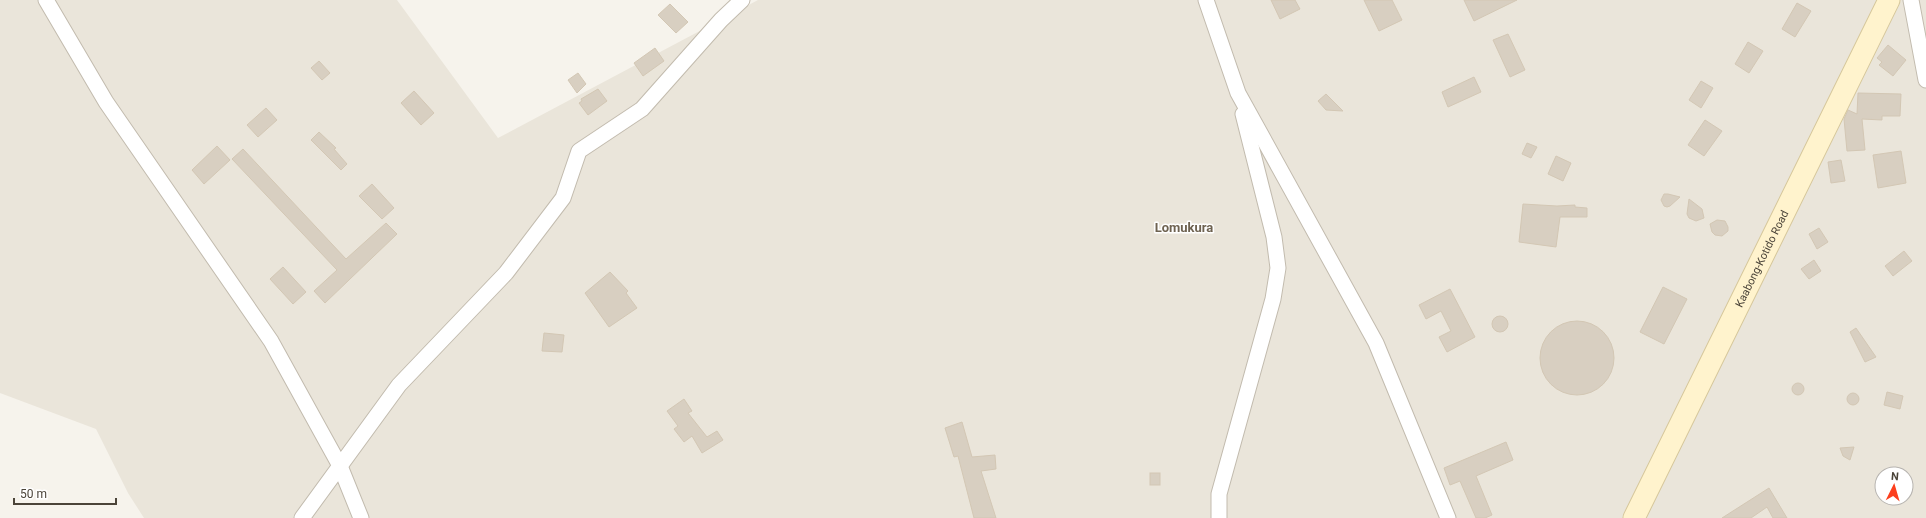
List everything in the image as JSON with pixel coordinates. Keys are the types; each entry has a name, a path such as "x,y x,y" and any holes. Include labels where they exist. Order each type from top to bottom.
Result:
{"street":[{"path":"46,0 106,102 271,341 340,466 361,518"},
{"path":"302,518 399,385 506,273 563,198 580,151 642,109 721,20 742,0"},
{"path":"1206,0 1238,93 1274,237 1278,268 1273,299 1219,494 1219,518"},
{"name":"Kaabong-Kotido Road","path":"1634,518 1889,0"},
{"path":"1911,0 1926,80"},
{"path":"1238,93 1376,343 1448,518"}],"shaded area":[{"path":"0,0 397,0 498,138 758,0 1926,0 1926,518 144,518 128,493 96,429 0,393"}],"building":[{"path":"1271,0 1295,0 1300,9 1280,19"},
{"path":"1364,0 1392,0 1402,20 1379,31"},
{"path":"1464,0 1517,0 1474,21"},
{"path":"1797,3 1811,11 1795,37 1782,29"},
{"path":"670,4 688,22 676,33 658,15"},
{"path":"1508,34 1525,70 1510,77 1493,40"},
{"path":"1748,42 1763,51 1749,73 1735,64"},
{"path":"1888,45 1906,60 1893,76 1879,65 1882,62 1877,58"},
{"path":"655,48 664,61 643,76 634,63"},
{"path":"319,61 330,73 322,80 311,68"},
{"path":"578,73 586,84 577,93 568,80"},
{"path":"1474,77 1481,92 1448,107 1442,92"},
{"path":"1701,81 1713,88 1701,108 1689,100"},
{"path":"598,89 607,101 588,115 579,103 582,101 581,99"},
{"path":"414,91 434,113 421,125 401,103"},
{"path":"1858,93 1901,94 1900,116 1882,116 1882,120 1862,119 1865,150 1847,151 1844,119 1848,110 1857,114"},
{"path":"1326,94 1343,111 1326,110 1318,101"},
{"path":"266,108 277,120 258,137 247,125"},
{"path":"1705,120 1722,131 1704,156 1688,145"},
{"path":"319,132 336,148 334,149 347,164 341,170 311,140"},
{"path":"1527,143 1537,147 1531,158 1522,154"},
{"path":"217,146 230,160 204,184 192,170"},
{"path":"243,149 346,259 386,223 397,234 325,303 314,291 337,270 232,159"},
{"path":"1901,151 1906,183 1878,188 1873,155"},
{"path":"1556,156 1571,163 1563,181 1548,174"},
{"path":"1841,160 1845,181 1831,183 1828,162"},
{"path":"372,184 394,208 382,219 359,196"},
{"path":"1664,194 1680,197 1667,207 1664,206 1661,200"},
{"path":"1689,199 1702,209 1704,218 1696,221 1689,218 1687,214"},
{"path":"1523,204 1557,206 1575,205 1575,207 1587,208 1587,217 1560,217 1556,247 1519,242"},
{"path":"1717,220 1725,221 1728,227 1728,231 1722,236 1715,235 1712,232 1710,224"},
{"path":"1819,228 1828,242 1817,249 1809,234"},
{"path":"1904,251 1912,261 1893,276 1885,266"},
{"path":"1814,260 1821,271 1809,279 1801,269"},
{"path":"283,267 306,292 293,304 270,279"},
{"path":"610,272 628,291 626,293 637,308 609,327 585,293"},
{"path":"1663,287 1687,299 1664,344 1640,332"},
{"path":"1450,289 1475,337 1447,352 1439,337 1451,331 1441,311 1426,319 1419,305"},
{"path":"1497,316 1503,316 1508,321 1506,330 1503,332 1497,332 1492,327 1492,321"},
{"path":"1577,321 1598,327 1608,337 1614,358 1608,379 1598,389 1577,395 1556,389 1546,379 1540,358 1546,337 1556,327"},
{"path":"1856,328 1876,357 1865,362 1850,332"},
{"path":"544,333 564,335 562,352 542,351"},
{"path":"1796,383 1800,383 1804,389 1800,395 1796,395 1792,391 1792,387"},
{"path":"1887,392 1903,396 1900,409 1884,405"},
{"path":"1853,393 1857,395 1859,399 1857,403 1853,405 1849,403 1847,399 1849,395"},
{"path":"684,399 692,411 688,413 707,437 717,431 723,440 702,453 692,436 684,442 674,429 678,426 667,411"},
{"path":"962,422 972,457 995,455 996,469 981,471 996,518 974,518 958,456 954,457 945,428"},
{"path":"1506,442 1513,460 1476,476 1492,515 1485,518 1476,518 1460,481 1450,485 1444,468"},
{"path":"1854,447 1850,460 1843,456 1840,448"},
{"path":"1150,473 1160,473 1160,485 1150,485"},
{"path":"1769,488 1787,518 1773,518 1767,507 1751,518 1722,518"}],"district":[{"name":"Lomukura","path":"1184,227"}]}
